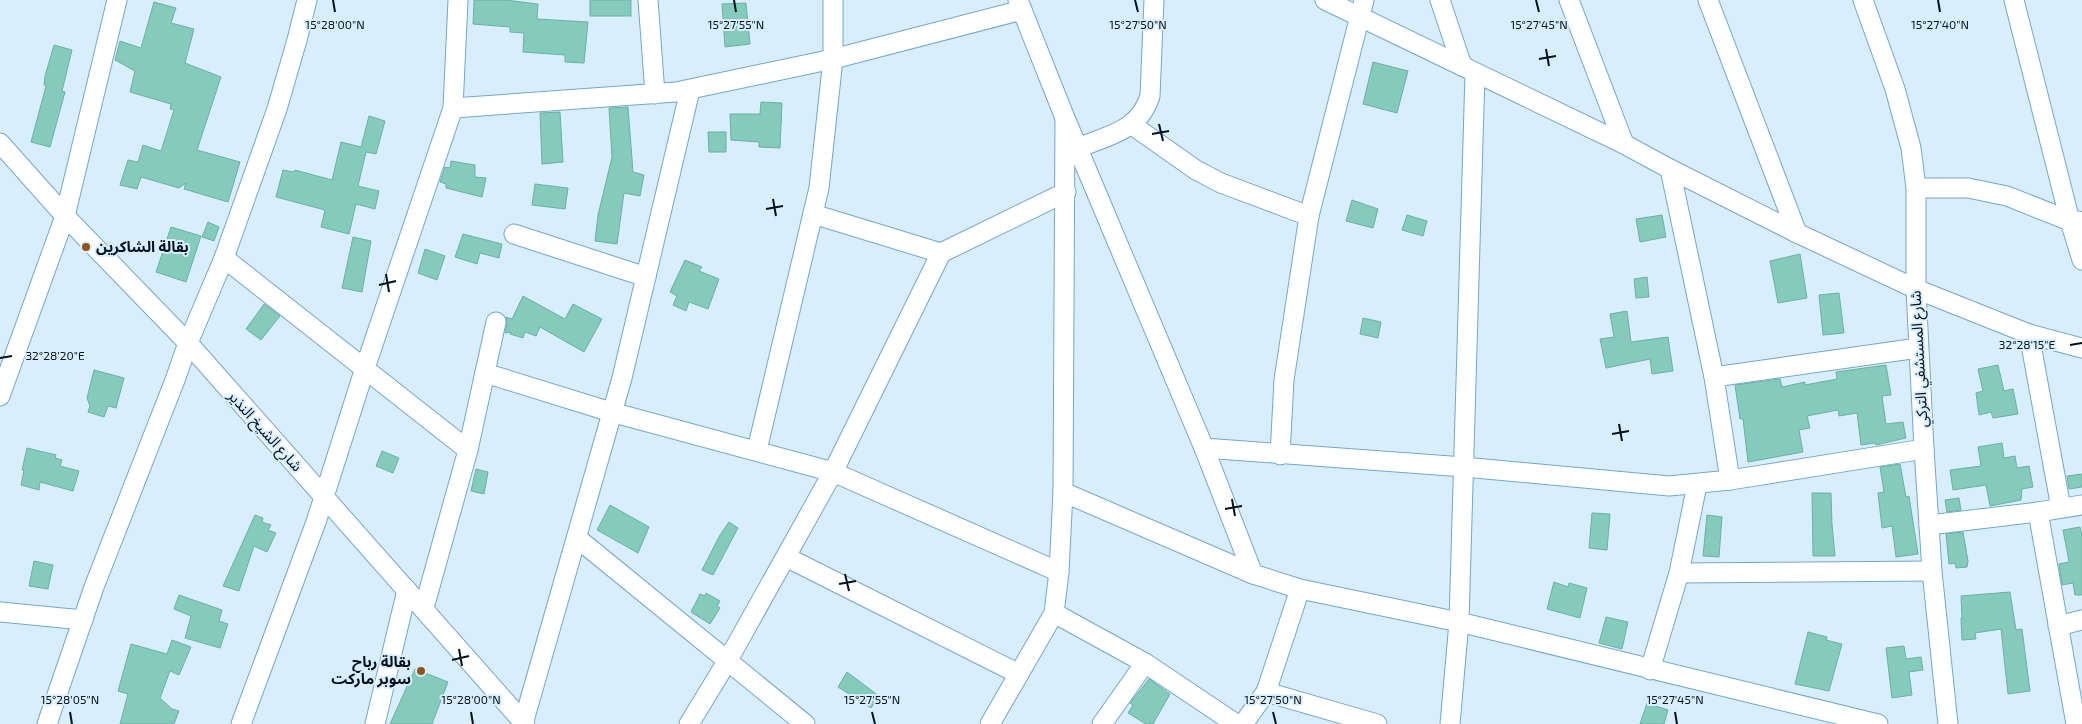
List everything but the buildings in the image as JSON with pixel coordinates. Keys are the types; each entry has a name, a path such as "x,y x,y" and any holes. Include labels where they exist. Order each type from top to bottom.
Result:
{"street":[{"path":"0,396 65,216 117,0"},
{"path":"47,724 94,587 188,344 224,258 277,109 298,40 307,0"},
{"path":"241,724 316,522 365,368 453,108 458,0"},
{"path":"648,0 655,94"},
{"path":"757,450 819,188 833,59 833,0"},
{"path":"1078,148 1132,125 1146,108 1150,96 1154,0"},
{"path":"1325,0 1362,9 1469,70 1624,144 1797,233 1916,289 2029,334 2082,348"},
{"path":"1440,0 1469,70 1464,468 1459,622 1450,724"},
{"path":"1569,0 1624,144"},
{"path":"1708,0 1797,233"},
{"name":"شارع المستشفي التركي","path":"1863,0 1896,89 1911,148 1916,188 1916,289 1924,449 1932,571 1948,724"},
{"path":"2015,0 2076,221 2082,260"},
{"path":"453,108 690,90 833,59 1020,5 1065,118 1204,448 1253,574"},
{"path":"1280,455 1284,380 1309,216 1362,9"},
{"path":"524,724 622,378 690,90"},
{"path":"990,724 1054,613 1059,572 1063,492 1065,118"},
{"path":"1132,125 1204,174 1221,183 1309,216"},
{"name":"شارع الشيخ النذير","path":"0,143 65,216 188,344 424,608 524,724"},
{"path":"1670,169 1714,377 1730,480"},
{"path":"1916,188 1968,188 2007,196 2076,221"},
{"path":"688,724 728,660 833,472 941,253 1066,192"},
{"path":"813,214 941,253"},
{"path":"514,234 646,277"},
{"path":"224,258 468,450"},
{"path":"424,608 468,450 496,322"},
{"path":"2029,334 2061,508"},
{"path":"1714,377 1918,348"},
{"path":"485,373 611,412 833,472 1059,572"},
{"path":"1204,448 1464,468 1649,485 1697,485 1924,449"},
{"path":"1650,670 1679,573 1697,485"},
{"path":"1063,492 1253,574 1300,589 1459,622 1878,724"},
{"path":"1929,525 2082,505"},
{"path":"2038,512 2076,724"},
{"path":"577,538 805,724"},
{"path":"786,557 1018,674"},
{"path":"1679,573 1932,571"},
{"path":"1243,724 1266,692 1300,589"},
{"path":"375,724 407,590"},
{"path":"0,612 83,620"},
{"path":"1054,613 1145,663 1236,724"},
{"path":"2058,626 2082,620"},
{"path":"1102,724 1145,663"},
{"path":"1266,692 1377,724"}],"place":[{"name":"بقالة الشاكرين","path":"86,247"},
{"name":"بقالة رباح سوبر ماركت","path":"421,671"}]}
